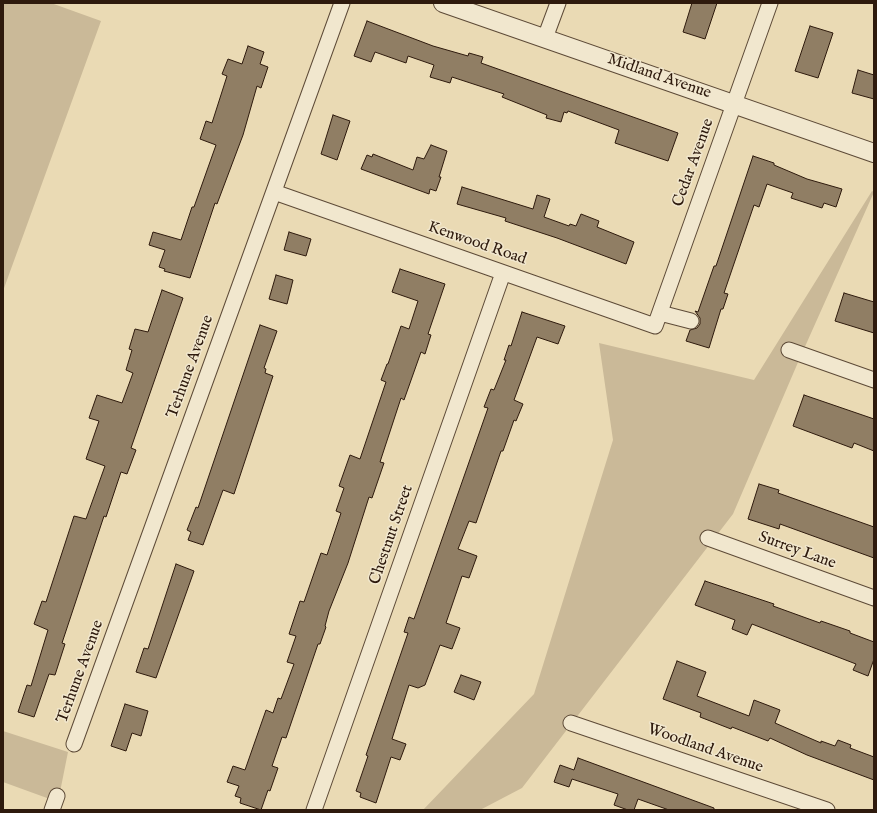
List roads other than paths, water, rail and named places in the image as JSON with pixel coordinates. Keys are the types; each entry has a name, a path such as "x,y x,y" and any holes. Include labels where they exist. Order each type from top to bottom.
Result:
{"street":[{"name":"Terhune Avenue","path":"74,744 342,3"},
{"name":"Midland Avenue","path":"443,3 874,153"},
{"path":"545,38 558,3"},
{"name":"Cedar Avenue","path":"660,313 770,3"},
{"name":"Kenwood Road","path":"274,192 655,326 660,313"},
{"name":"Chestnut Street","path":"314,810 503,273"},
{"path":"660,313 692,321"},
{"path":"789,350 874,380"},
{"name":"Surrey Lane","path":"708,538 874,598"},
{"name":"Woodland Avenue","path":"571,723 827,810"},
{"path":"52,810 57,796"}]}
